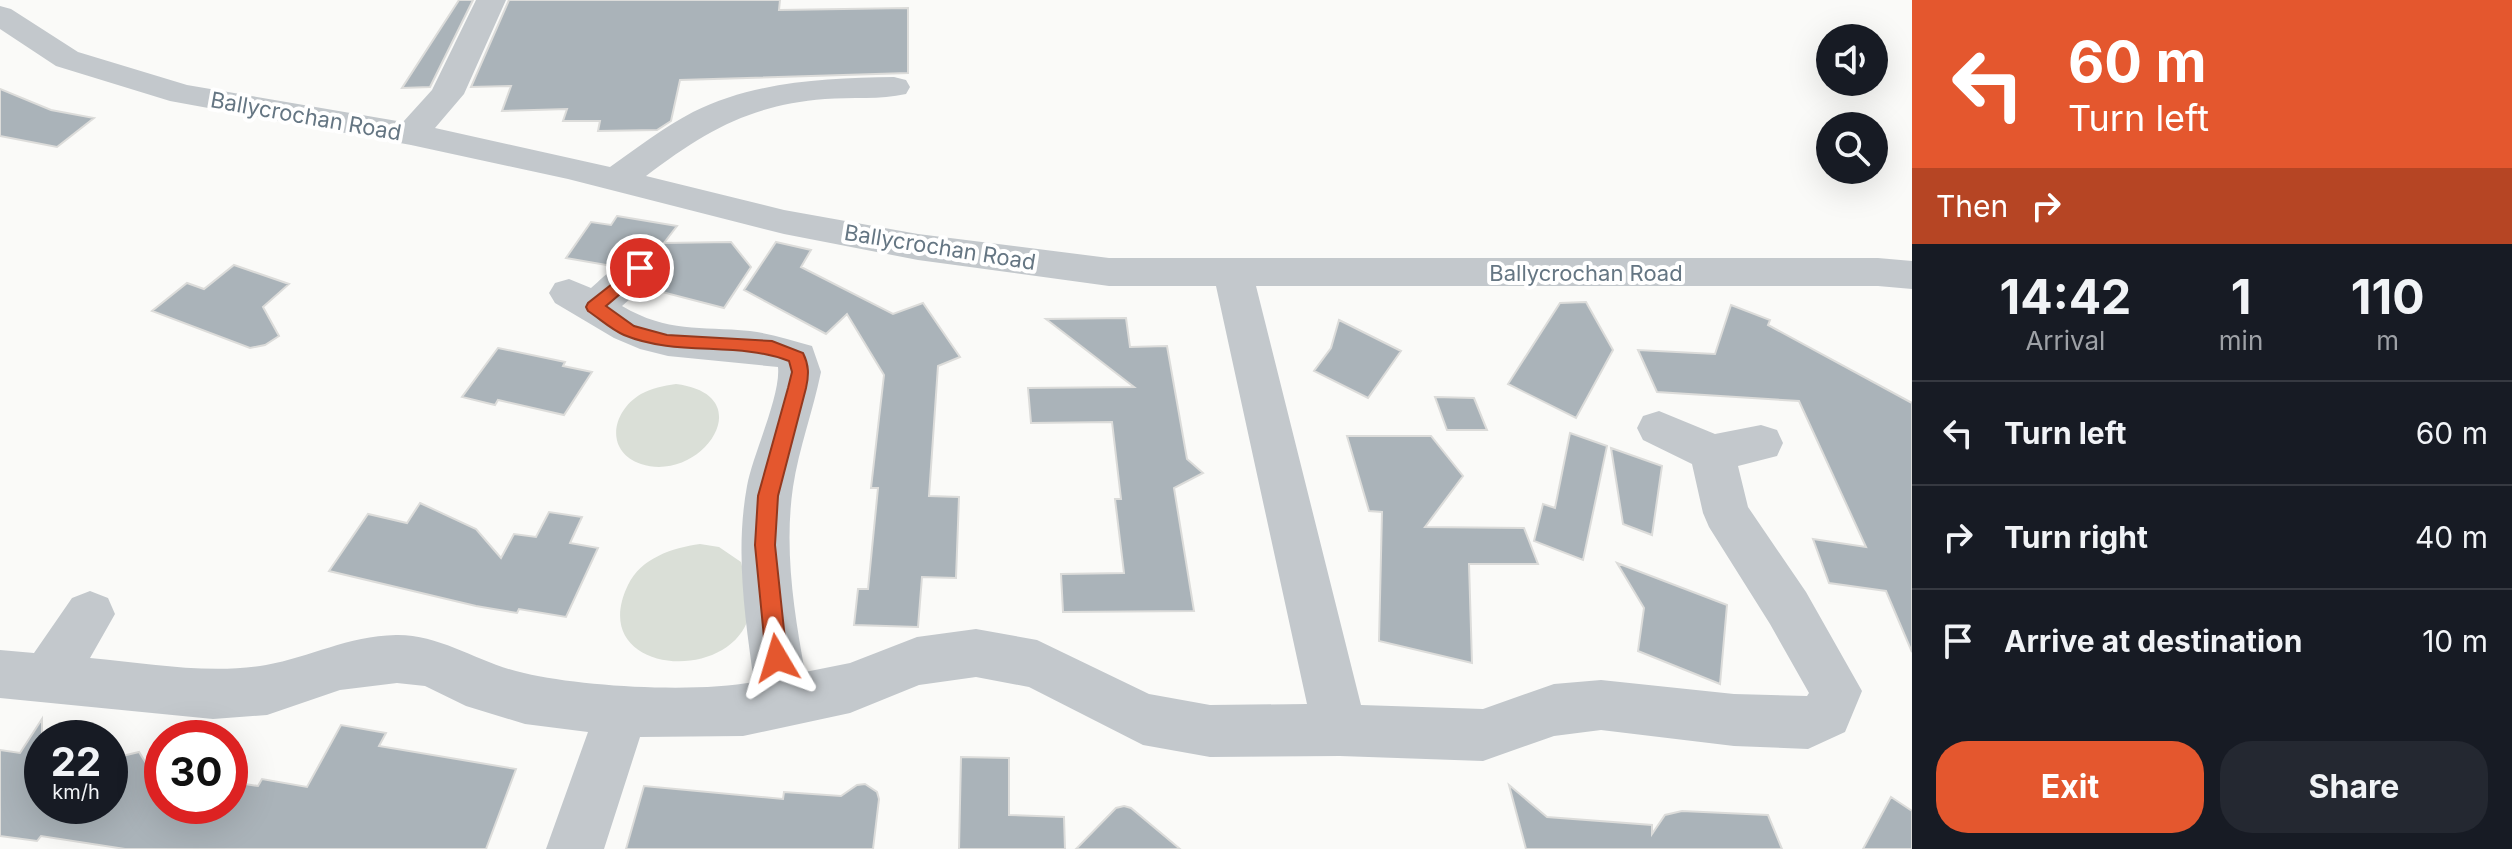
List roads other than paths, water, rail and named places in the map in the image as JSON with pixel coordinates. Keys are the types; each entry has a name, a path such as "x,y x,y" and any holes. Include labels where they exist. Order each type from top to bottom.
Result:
{"street":[{"path":"411,134 447,94 491,0"},
{"name":"Ballycrochan Road","path":"0,15 67,59 182,94 411,134 784,222 918,247 1109,272 1878,272 1912,275"},
{"path":"616,180 719,113 781,94 835,87 894,87"},
{"path":"640,268 582,300 628,330 667,341 772,348 797,357 800,372 768,496 765,545 773,636 784,702"},
{"path":"1233,273 1340,730"},
{"path":"23,677 213,694 267,690 340,666 397,659 431,663 466,681 525,699 622,711 743,710 850,688 917,661 976,653 1037,664 1143,719 1210,731 1340,730 1483,735 1554,710 1601,705 1749,721 1808,723 1826,714 1836,691 1788,608 1726,513 1737,448 1659,428"},
{"path":"23,677 90,614"},
{"path":"575,849 622,711"}]}
